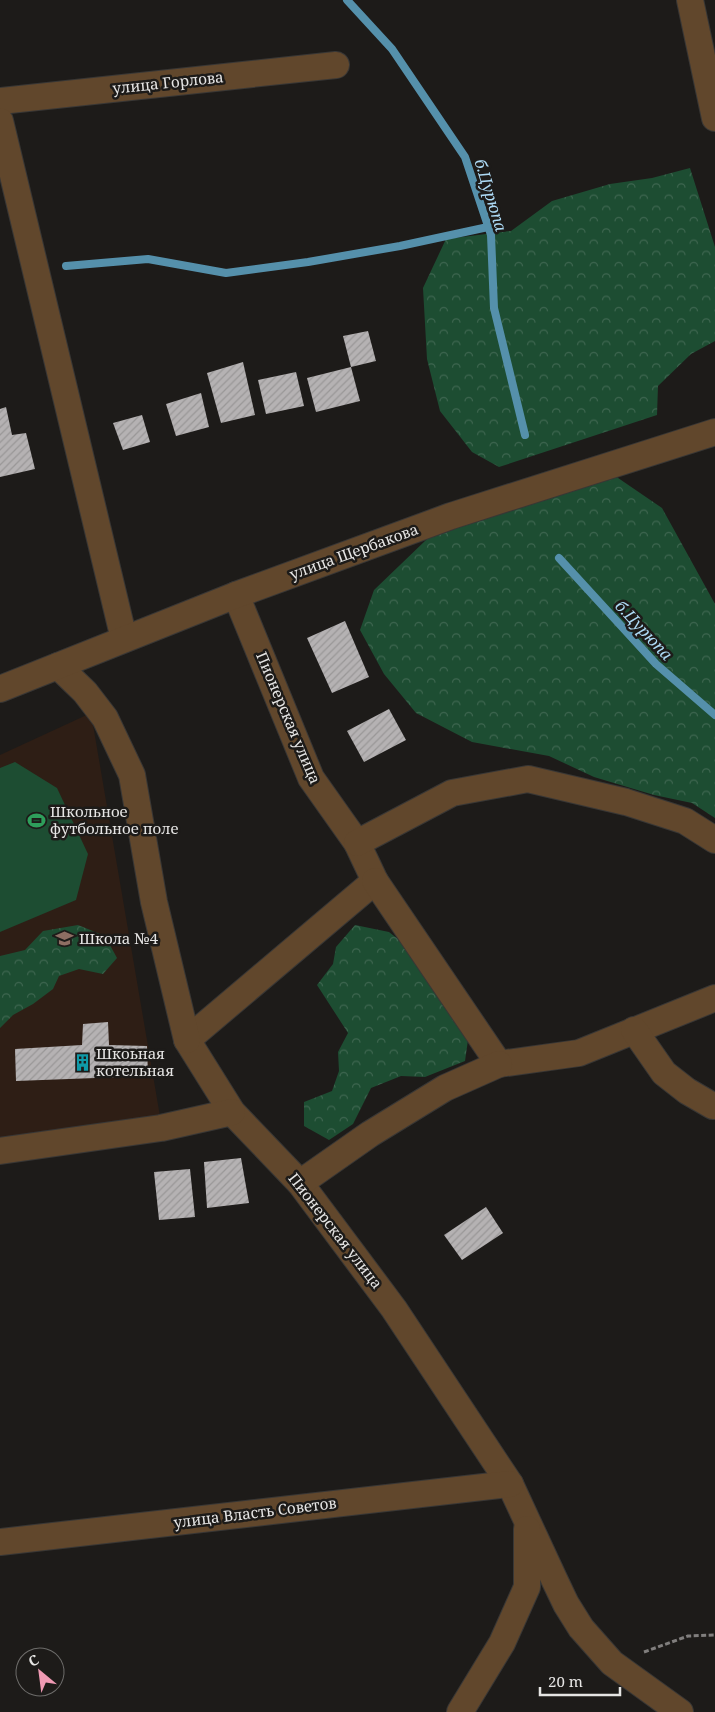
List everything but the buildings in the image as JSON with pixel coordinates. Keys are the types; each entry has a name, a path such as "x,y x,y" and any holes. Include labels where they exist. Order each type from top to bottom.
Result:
{"street":[{"path":"690,0 715,118"},
{"name":"улица Горлова","path":"0,101 336,65"},
{"path":"0,121 124,639"},
{"name":"улица Щербакова","path":"0,689 236,595 451,516 715,432"},
{"name":"Пионерская улица","path":"236,595 311,778 357,843 375,881 499,1064"},
{"name":"Пионерская улица","path":"58,666 85,692 105,718 132,775 154,902 187,1040 232,1112 300,1183 394,1309 510,1484 566,1604 581,1628 612,1663 680,1712"},
{"path":"357,843 452,793 528,779 626,802 685,821 715,840"},
{"path":"187,1040 375,881"},
{"path":"300,1183 370,1134 445,1088 499,1064 579,1053 715,998"},
{"path":"634,1030 664,1073 687,1091 715,1106"},
{"path":"0,1151 162,1128 232,1112"},
{"name":"улица Власть Советов","path":"0,1542 510,1484"},
{"path":"460,1712 502,1644 527,1587 528,1521"}],"path":[{"path":"612,1663 688,1636 715,1635"}],"shaded area":[{"name":"Школа №4","path":"91,713 161,1122 0,1145 0,755"}],"green space":[{"path":"690,168 715,247 715,341 691,354 658,386 657,415 499,467 472,452 440,411 427,359 423,288 446,239 511,231 552,201 610,184 652,178"},
{"path":"602,467 662,508 715,604 715,818 692,803 654,795 594,777 549,756 472,742 416,713 384,674 360,630 374,590 451,516"},
{"name":"Школьное футбольное поле","path":"15,762 57,788 88,854 76,900 0,932 0,768"},
{"path":"78,925 105,936 117,958 103,974 79,969 59,976 53,989 33,1004 13,1015 0,1028 0,956 25,950 43,931"},
{"path":"355,925 389,932 412,950 468,1040 465,1061 425,1077 401,1076 371,1088 353,1124 329,1140 304,1126 304,1102 332,1091 339,1071 338,1052 348,1033 317,985 333,964 336,947"}],"waterway":[{"name":"б.Цурюпа","path":"347,0 392,49 465,157 491,235 494,308 525,435"},
{"path":"66,266 148,259 226,273 308,262 400,246 488,227"},
{"name":"б.Цурюпа","path":"559,558 656,664 715,715"}],"place":[{"name":"Школьное футбольное поле","path":"36,821"},
{"name":"Школа №4","path":"65,939"},
{"name":"Шкоьная котельная","path":"82,1063"}]}
